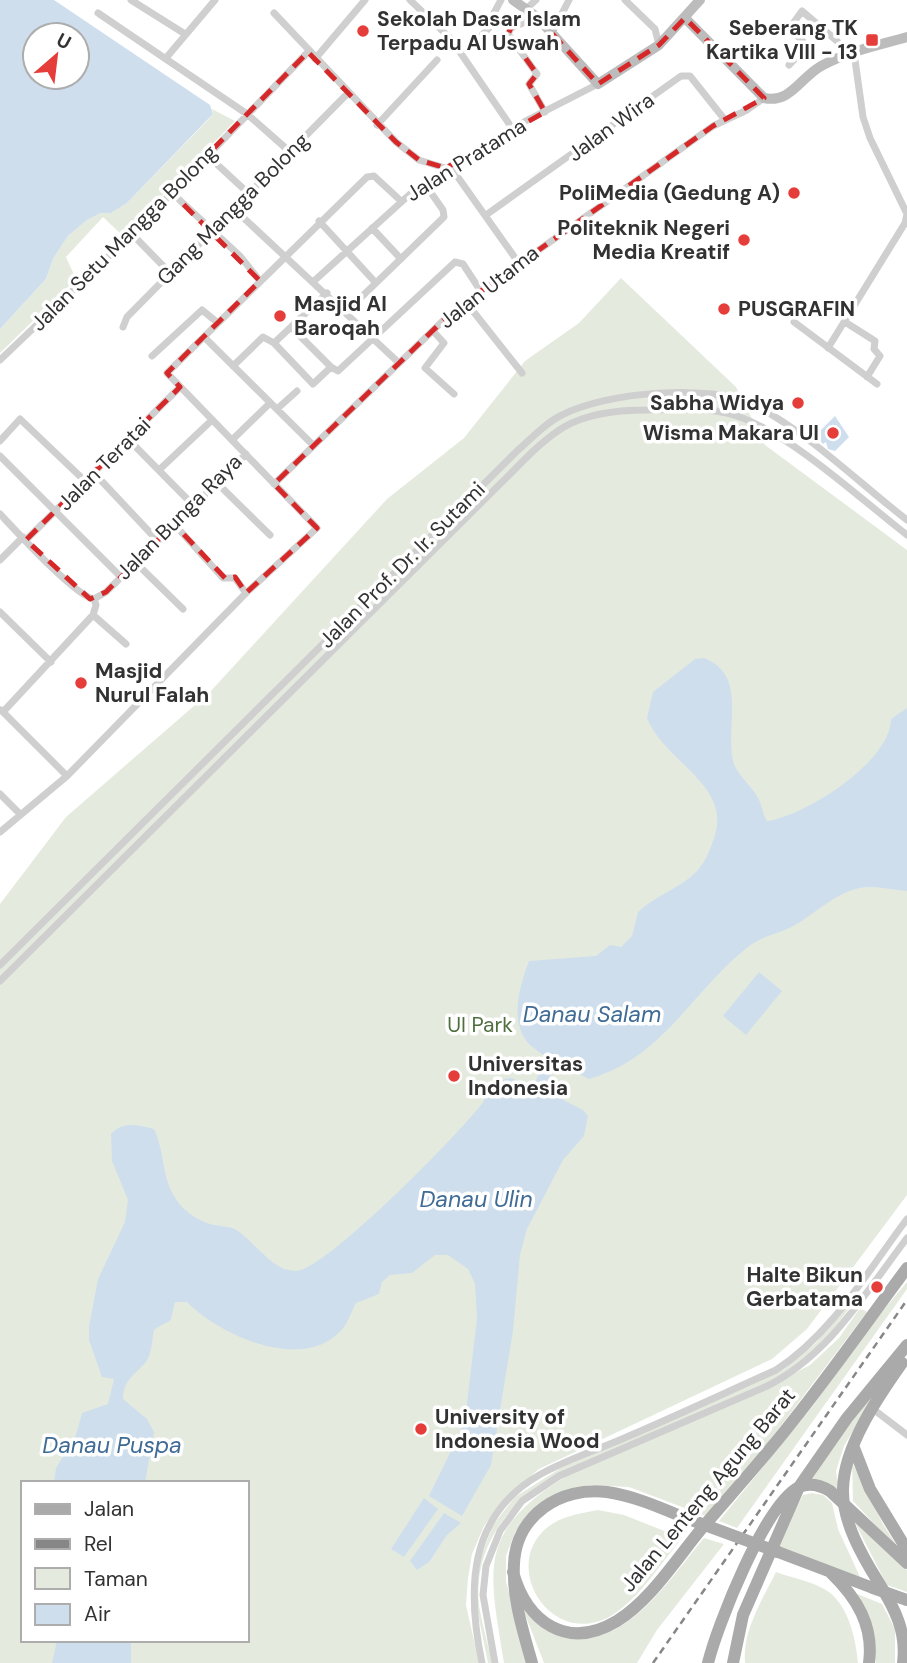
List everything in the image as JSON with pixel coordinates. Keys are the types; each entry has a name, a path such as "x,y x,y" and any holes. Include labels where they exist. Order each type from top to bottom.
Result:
{"main road":[{"name":"Jalan Lenteng Agung Barat","path":"513,1572 526,1605 552,1627 585,1633 602,1628 625,1615 658,1581 790,1424 907,1268"},
{"path":"733,1663 743,1615 799,1488 847,1418 907,1345"},
{"path":"904,1663 905,1642 900,1619 862,1554 843,1501 844,1478 854,1448 873,1409 907,1356"},
{"path":"854,1448 874,1497 907,1550"},
{"path":"708,1663 722,1616 752,1555 779,1505 799,1488 820,1486 843,1501 907,1563"},
{"path":"532,1663 513,1572 517,1543 527,1523 537,1511 562,1497 605,1492 632,1498 907,1601"},
{"path":"831,1573 852,1596 863,1615 869,1637 869,1663"},
{"path":"524,1631 540,1663"}],"street":[{"path":"131,0 185,34"},
{"path":"166,58 215,0"},
{"path":"315,58 365,0"},
{"path":"410,0 451,38 512,128"},
{"path":"482,36 489,28 488,24 501,0"},
{"path":"513,0 537,17 598,84 659,45 700,0"},
{"path":"526,9 536,0"},
{"path":"552,33 569,0"},
{"path":"625,0 655,29 659,45"},
{"path":"789,65 806,47 789,29 802,11 850,54 870,138 907,214 905,223 828,348"},
{"path":"98,13 247,114 289,151"},
{"path":"274,13 377,125 419,160 448,167 486,215 518,262"},
{"path":"537,17 511,29 508,34 537,74 529,84 545,113"},
{"path":"685,18 764,98 783,98 820,66 907,37"},
{"name":"Jalan Setu Mangga Bolong","path":"0,360 132,234 308,52"},
{"path":"377,125 437,60"},
{"name":"Jalan Wira","path":"486,215 681,76 690,76 725,121"},
{"name":"Jalan Pratama","path":"314,281 401,201 448,167 512,128 598,84"},
{"name":"Gang Mangga Bolong","path":"123,327 123,321 348,93"},
{"name":"Jalan Utama","path":"274,484 466,301 518,262 725,121 764,98"},
{"path":"207,155 248,193"},
{"path":"313,445 204,337 319,221 370,176 401,201"},
{"path":"346,312 444,218 443,210 425,184"},
{"path":"171,192 240,256 260,281"},
{"path":"233,208 399,363"},
{"path":"319,221 375,282"},
{"path":"372,228 401,259"},
{"path":"132,234 170,273"},
{"path":"291,327 338,371 456,262 463,264 480,290"},
{"path":"274,343 327,293"},
{"path":"466,301 522,373"},
{"path":"152,356 202,310 218,323"},
{"path":"794,322 877,384"},
{"path":"845,322 875,341 874,349 880,356 867,377"},
{"path":"433,331 444,343 425,368 454,394"},
{"name":"Jalan Bunga Raya","path":"94,599 106,592 134,561 246,454 167,373 204,337"},
{"path":"233,366 262,337 274,343 313,384 331,367"},
{"name":"Jalan Teratai","path":"0,560 95,474 180,387"},
{"path":"277,409 297,391"},
{"name":"Jalan Prof. Dr. Ir. Sutami","path":"0,965 539,431 561,415 622,397 668,393 725,395 753,404 790,428 907,520"},
{"path":"232,440 270,403"},
{"path":"746,420 753,404"},
{"name":"Jalan Prof. Dr. Ir. Sutami","path":"0,981 496,487 565,427 590,416 624,410 729,414 768,430 907,535"},
{"path":"0,441 20,419 86,482"},
{"path":"159,470 212,420"},
{"path":"128,439 193,505"},
{"path":"0,832 67,776 246,593 317,528 246,454"},
{"path":"0,456 120,576"},
{"path":"95,474 157,540"},
{"path":"216,482 270,535"},
{"path":"0,514 72,587 94,599 96,605 93,615 51,662 2,710 67,776"},
{"path":"174,524 223,578 235,578 246,593"},
{"path":"134,561 183,609"},
{"path":"0,612 51,662"},
{"path":"93,615 126,644"},
{"path":"0,794 20,814"},
{"path":"482,1663 475,1627 473,1577 492,1520 510,1496 556,1467 776,1370 791,1360 818,1336 907,1219"},
{"path":"495,1663 483,1595 486,1566 500,1531 522,1501 559,1476 765,1387 795,1371 835,1333 907,1238"},
{"path":"873,1409 907,1435"}],"highlighted area":[{"path":"537,17 598,84 659,45 685,18 764,98 713,126 453,311 274,484 317,528 246,593 235,577 226,579 174,524 106,592 90,599 26,540 180,387 167,373 260,281 171,192 308,52 396,142 419,160 446,168 545,112 529,84 537,74 508,34 511,28"}],"green space":[{"path":"212,109 235,121 123,236 103,217 66,257 76,279 0,353 0,329 46,279 53,259 68,236 100,212 111,213 127,203 207,121 213,114"},
{"name":"UI Park","path":"621,278 736,387 765,445 907,550 907,1195 807,1329 772,1359 539,1469 504,1499 484,1526 472,1554 468,1578 466,1605 479,1663 0,1663 0,904 66,817 210,692 387,499 464,438 525,361 579,323"},
{"path":"907,1282 907,1289 737,1528 719,1521 812,1407 880,1314"},
{"path":"848,1303 851,1306 823,1343 780,1377 549,1479 519,1502 495,1532 481,1566 479,1605 492,1663 488,1663 476,1604 480,1559 493,1525 515,1497 561,1468 784,1369 816,1343"},
{"path":"860,1308 867,1312 711,1518 629,1487 590,1485 533,1510 515,1532 506,1556 506,1582 530,1663 504,1663 494,1600 493,1575 496,1553 504,1533 519,1513 540,1494 571,1473 763,1390 810,1365 839,1338"},
{"path":"887,1373 844,1446 836,1471 839,1493 812,1480 833,1444"},
{"path":"852,1462 883,1524 903,1555 853,1501"},
{"path":"803,1495 823,1495 832,1503 838,1529 860,1577 776,1546"},
{"path":"598,1510 624,1515 682,1538 642,1589 624,1607 591,1623 570,1622 552,1613 538,1598 530,1580 529,1560 536,1540 552,1524 569,1516"},
{"path":"854,1521 907,1570 907,1592 887,1585"},
{"path":"704,1538 724,1544 657,1630 637,1663 544,1663 521,1604 553,1632 577,1638 599,1636 620,1627 640,1612"},
{"path":"776,1572 817,1586 836,1598 850,1624 858,1663 745,1663 750,1628"},
{"path":"855,1593 882,1604 895,1629 895,1663 876,1663 870,1627"}],"water":[{"path":"0,0 54,0 85,21 21,21 21,91 91,91 91,25 210,105 213,114 127,203 111,213 100,213 87,220 68,236 53,259 46,279 0,329"},
{"name":"Wisma Makara UI","path":"835,416 849,437 835,451 828,449 826,442 823,444 816,435"},
{"path":"704,658 718,666 726,676 732,702 731,746 734,765 757,796 767,821 802,809 842,785 877,753 887,736 891,719 907,708 907,891 870,887 849,891 795,925 757,941 724,969 656,1041 614,1069 589,1079 556,1062 544,1090 583,1110 588,1116 584,1136 563,1160 527,1229 520,1255 513,1331 491,1465 462,1516 429,1496 463,1426 477,1318 475,1284 468,1269 448,1255 435,1255 412,1273 390,1275 382,1282 379,1294 356,1303 344,1327 328,1341 308,1348 287,1349 241,1338 202,1315 187,1302 175,1302 170,1321 154,1330 148,1358 127,1382 124,1392 123,1399 147,1419 154,1432 145,1481 54,1481 56,1468 76,1435 82,1413 108,1404 114,1379 102,1377 89,1340 98,1279 125,1222 128,1200 112,1161 111,1134 125,1126 136,1125 154,1129 171,1191 183,1208 204,1222 235,1229 271,1261 287,1270 296,1271 312,1265 363,1225 471,1116 484,1101 484,1094 494,1081 511,1078 533,1087 546,1058 528,1043 519,1024 518,1002 529,961 596,956 610,945 621,947 632,936 638,912 690,878 709,852 717,819 714,803 706,788 667,748 647,718 653,692 695,659"},
{"path":"759,972 782,991 746,1035 723,1016"},
{"path":"424,1498 438,1509 404,1557 391,1549"},
{"path":"444,1513 461,1523 447,1535 429,1562 417,1570 410,1561"},
{"path":"57,1642 131,1642 131,1663 52,1663"}],"railway":[{"path":"653,1663 907,1300"}],"place":[{"name":"Sekolah Dasar Islam Terpadu Al Uswah","path":"363,31"},
{"name":"Seberang TK Kartika VIII - 13","path":"872,40"},
{"name":"PoliMedia (Gedung A)","path":"794,193"},
{"name":"Politeknik Negeri Media Kreatif","path":"744,240"},
{"name":"PUSGRAFIN","path":"724,309"},
{"name":"Masjid Al Baroqah","path":"280,316"},
{"name":"Sabha Widya","path":"798,403"},
{"name":"Wisma Makara UI","path":"833,433"},
{"name":"Masjid Nurul Falah","path":"81,683"},
{"name":"Universitas Indonesia","path":"454,1076"},
{"name":"Halte Bikun Gerbatama","path":"877,1287"},
{"name":"University of Indonesia Wood","path":"421,1429"}],"water label":[{"name":"Danau Salam","path":"592,1014"},
{"name":"Danau Ulin","path":"476,1199"},
{"name":"Danau Puspa","path":"112,1445"}]}
